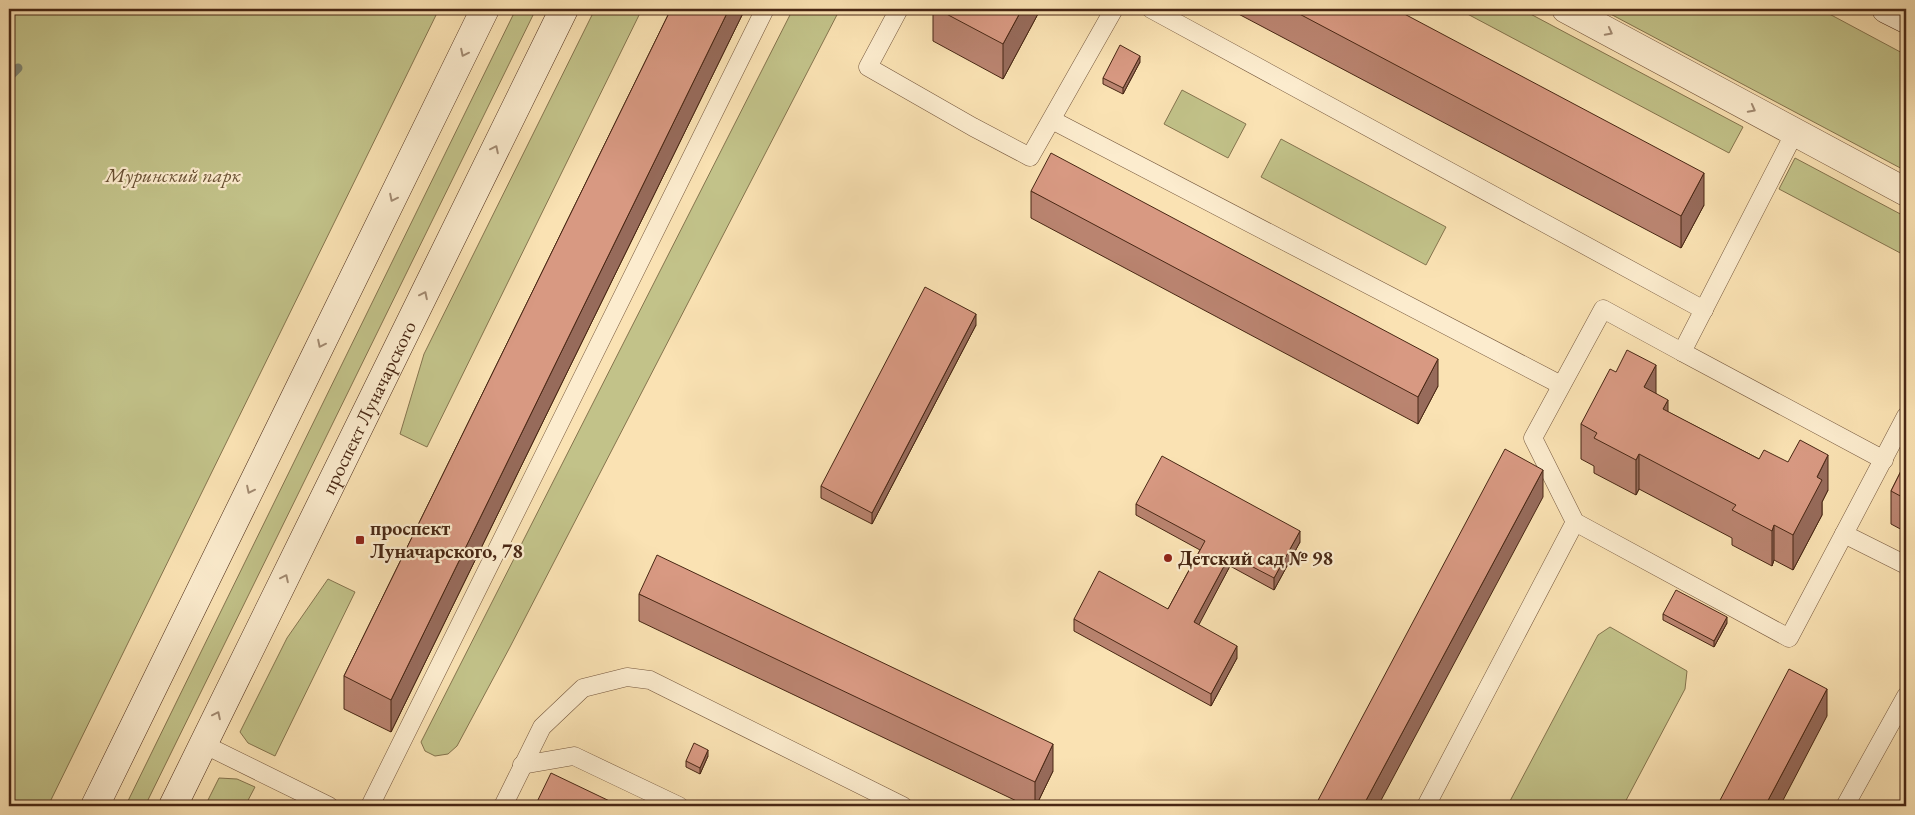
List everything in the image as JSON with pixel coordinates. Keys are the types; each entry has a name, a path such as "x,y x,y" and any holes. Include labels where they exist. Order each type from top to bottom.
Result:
{"main road":[{"path":"95,806 486,9"},
{"name":"проспект Луначарского","path":"173,806 564,9"},
{"path":"1566,9 1906,192"},
{"path":"1886,9 1906,19"}],"lane":[{"path":"370,806 765,9"},
{"path":"899,9 868,67 1030,157 1114,9"},
{"path":"1151,9 1704,310"},
{"path":"1052,120 1561,385"},
{"path":"1682,352 1795,132"},
{"path":"1884,460 1603,309 1532,438 1574,522 1789,638 1884,460 1906,416"},
{"path":"1426,806 1574,522"},
{"path":"1844,534 1906,565"},
{"path":"503,806 542,727 583,688 627,677 650,680 903,806"},
{"path":"1845,806 1906,696"},
{"path":"203,744 329,806"},
{"path":"522,765 574,756 679,806"}],"green space":[{"name":"Муринский парк","path":"9,9 439,9 48,806 9,806"},
{"path":"516,9 536,9 145,806 126,805"},
{"path":"595,9 642,9 427,447 400,434 424,354"},
{"path":"793,9 840,9 457,746 448,754 435,756 425,751 421,742"},
{"path":"1458,9 1521,9 1743,127 1729,153"},
{"path":"1601,9 1820,9 1906,55 1906,171"},
{"path":"1182,90 1246,124 1228,158 1164,124"},
{"path":"1281,139 1446,227 1426,265 1261,177"},
{"path":"1795,158 1906,217 1906,256 1779,189"},
{"path":"328,579 355,592 275,756 248,743 240,732 287,638"},
{"path":"1610,627 1687,671 1685,689 1623,806 1511,806 1510,801 1598,635"},
{"path":"219,778 237,779 255,787 245,806 205,806"}],"building":[{"path":"671,9 729,9 391,700 344,676"},
{"path":"937,9 1022,9 1003,44"},
{"path":"1290,9 1395,9 1704,173 1681,216"},
{"path":"1120,45 1140,56 1123,88 1103,78"},
{"path":"1051,153 1438,359 1418,397 1031,191"},
{"path":"925,287 976,314 872,513 821,486"},
{"path":"1627,350 1656,365 1644,387 1668,400 1663,409 1759,459 1764,450 1788,462 1800,440 1828,455 1817,477 1822,480 1793,535 1774,525 1772,531 1732,510 1736,505 1639,454 1636,460 1594,438 1597,433 1581,424 1610,369 1616,372"},
{"path":"1505,449 1543,470 1363,806 1315,806"},
{"path":"1162,456 1300,531 1274,578 1230,555 1194,622 1237,646 1211,694 1074,619 1099,571 1168,609 1205,541 1136,504"},
{"path":"1906,461 1906,499 1891,491"},
{"path":"657,555 1053,744 1035,782 639,594"},
{"path":"1676,590 1727,617 1714,641 1663,614"},
{"path":"1789,669 1827,689 1765,806 1717,806"},
{"path":"694,743 708,750 700,768 686,761"},
{"path":"551,773 620,806 535,806"}],"waterway":[{"path":"9,77 18,68"}],"place":[{"name":"проспект Луначарского, 78","path":"360,540"},
{"name":"Детский сад № 98","path":"1168,558"}]}
